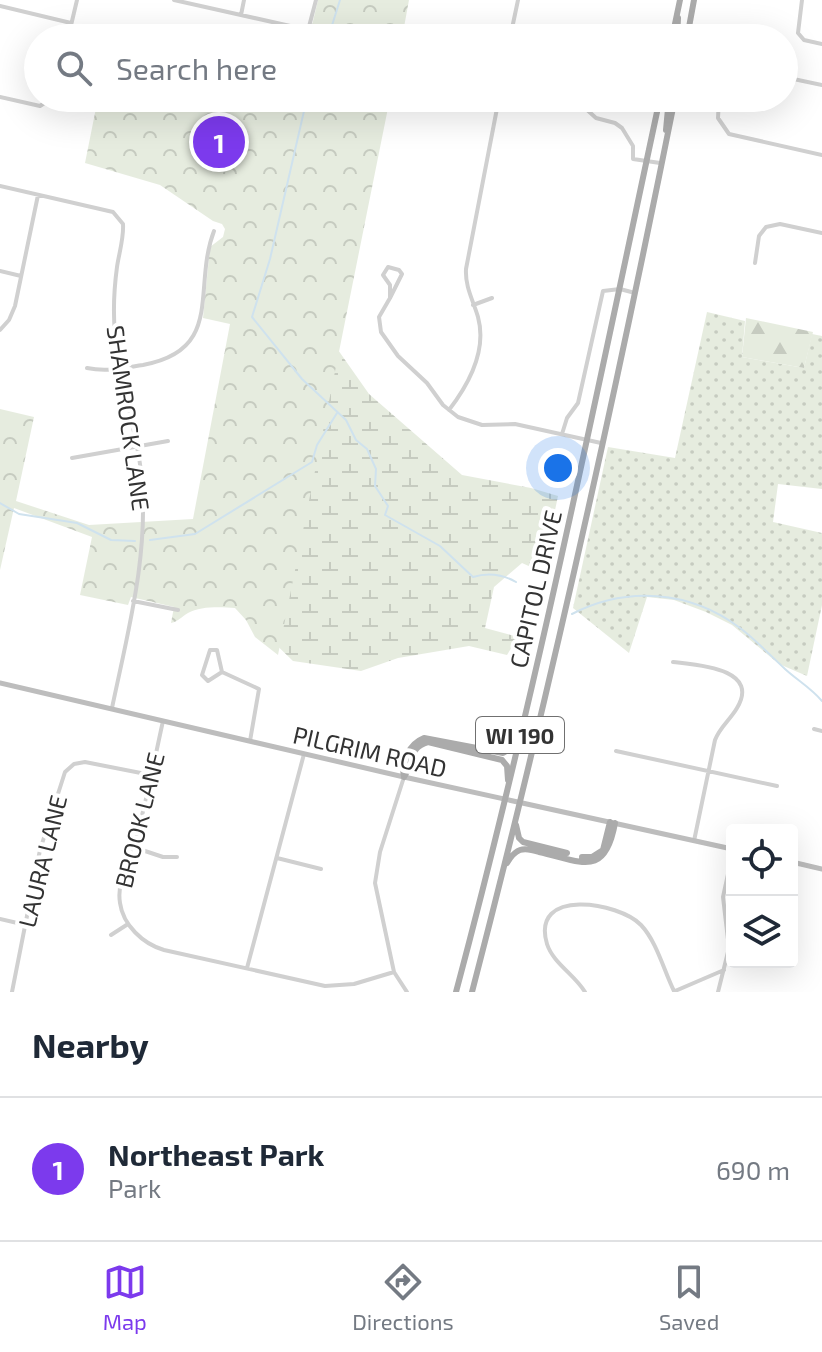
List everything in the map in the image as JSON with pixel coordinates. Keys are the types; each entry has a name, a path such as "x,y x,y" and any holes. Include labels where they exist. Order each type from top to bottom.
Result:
{"main road":[{"path":"677,24 680,0"},
{"path":"690,24 694,0"},
{"name":"CAPITOL DRIVE","path":"456,992 509,786 657,112"},
{"name":"CAPITOL DRIVE","path":"472,992 569,589 635,293 670,112"},
{"path":"554,586 569,589"},
{"name":"PILGRIM ROAD","path":"0,683 726,848"},
{"path":"404,777 402,769 413,743 424,738 503,753 520,736"},
{"path":"404,777 415,748 428,742 502,760 507,766 509,786"},
{"path":"515,821 523,842 588,858 603,850 612,823"},
{"path":"504,866 514,854 524,849 583,862 596,861 608,850 612,823"},
{"path":"798,863 822,869"},
{"path":"472,932 486,936"}],"street":[{"path":"0,6 71,23 77,0"},
{"path":"174,0 281,24"},
{"path":"241,15 244,0"},
{"path":"310,24 316,0"},
{"path":"513,24 518,0"},
{"path":"798,25 802,0"},
{"path":"798,32 805,40 822,44"},
{"path":"798,80 822,85"},
{"path":"0,97 24,102"},
{"path":"449,410 478,357 480,333 467,287 467,260 496,112"},
{"path":"589,112 596,118 622,128 633,146 633,159 662,164"},
{"path":"718,112 724,129 739,138 822,155"},
{"name":"SHAMROCK LANE","path":"0,186 113,212 123,224 114,295 115,332 119,369 138,447 143,531 112,708"},
{"path":"0,330 13,311 38,195"},
{"path":"755,263 759,236 766,227 780,224 822,233"},
{"path":"87,368 103,371 170,358 190,342 201,318 209,245 214,231"},
{"path":"390,298 390,285 383,275 388,267 402,274 390,298 379,317 381,332 398,356 427,383 449,410 476,424 515,424 601,443"},
{"path":"0,271 21,276"},
{"path":"562,434 567,418 578,403 603,291 620,289 635,293"},
{"path":"473,305 492,298"},
{"path":"72,458 168,441"},
{"path":"133,601 178,610"},
{"path":"210,650 217,650 222,672 212,680 204,679 202,675 210,650"},
{"path":"673,662 720,669 735,678 741,694 739,704 720,728 707,771 694,841"},
{"path":"222,672 259,689 250,741"},
{"name":"BROOK LANE","path":"163,721 119,895 128,924 141,938 157,948 335,987 394,972"},
{"path":"814,729 822,731"},
{"path":"616,751 777,786"},
{"path":"247,969 304,754"},
{"name":"LAURA LANE","path":"12,992 40,850 68,769 78,762 85,762 151,775"},
{"path":"404,777 380,852 375,883 394,972 407,992"},
{"path":"133,847 163,857 177,857"},
{"path":"277,858 321,869"},
{"path":"718,992 729,948 723,897 726,883"},
{"path":"585,992 555,957 547,942 547,923 561,906 578,904 621,913 634,919 645,929 673,992 724,970"},
{"path":"0,919 26,925"},
{"path":"111,935 128,924"}],"green space":[{"path":"318,0 409,0 405,24 312,24"},
{"path":"95,112 387,112 278,655 255,637 235,608 198,609 171,623 174,607 131,597 128,605 80,595 92,537 14,508 0,570 0,409 34,417 16,501 89,525 193,519 230,324 203,318 210,247 223,237 225,229 222,224 160,185 85,163"},
{"path":"707,312 745,321 742,357 804,368 812,334 822,336 822,489 778,484 773,522 822,533 822,605 807,676 779,664 732,625 674,600 647,597 629,653 573,608 608,447 675,458"},
{"path":"746,318 813,332 804,368 742,357"},
{"path":"317,320 369,394 462,475 558,496 542,572 522,563 494,587 485,628 518,637 507,655 469,646 398,658 361,671 293,661 231,601 210,518"}],"waterway":[{"path":"332,24 340,0"},
{"path":"304,112 270,259 252,317 302,379 346,420 356,440 367,449 376,469 375,486 388,506 385,515 440,546 473,577 495,575 516,582"},
{"path":"150,540 195,534 312,462 317,445 337,413"},
{"path":"0,503 19,514 77,523 111,540 135,541"},
{"path":"529,590 539,598"},
{"path":"572,614 614,599 636,596 679,599 700,606 740,628 822,701"}],"place":[{"name":"Northeast Park","path":"219,142"}]}
